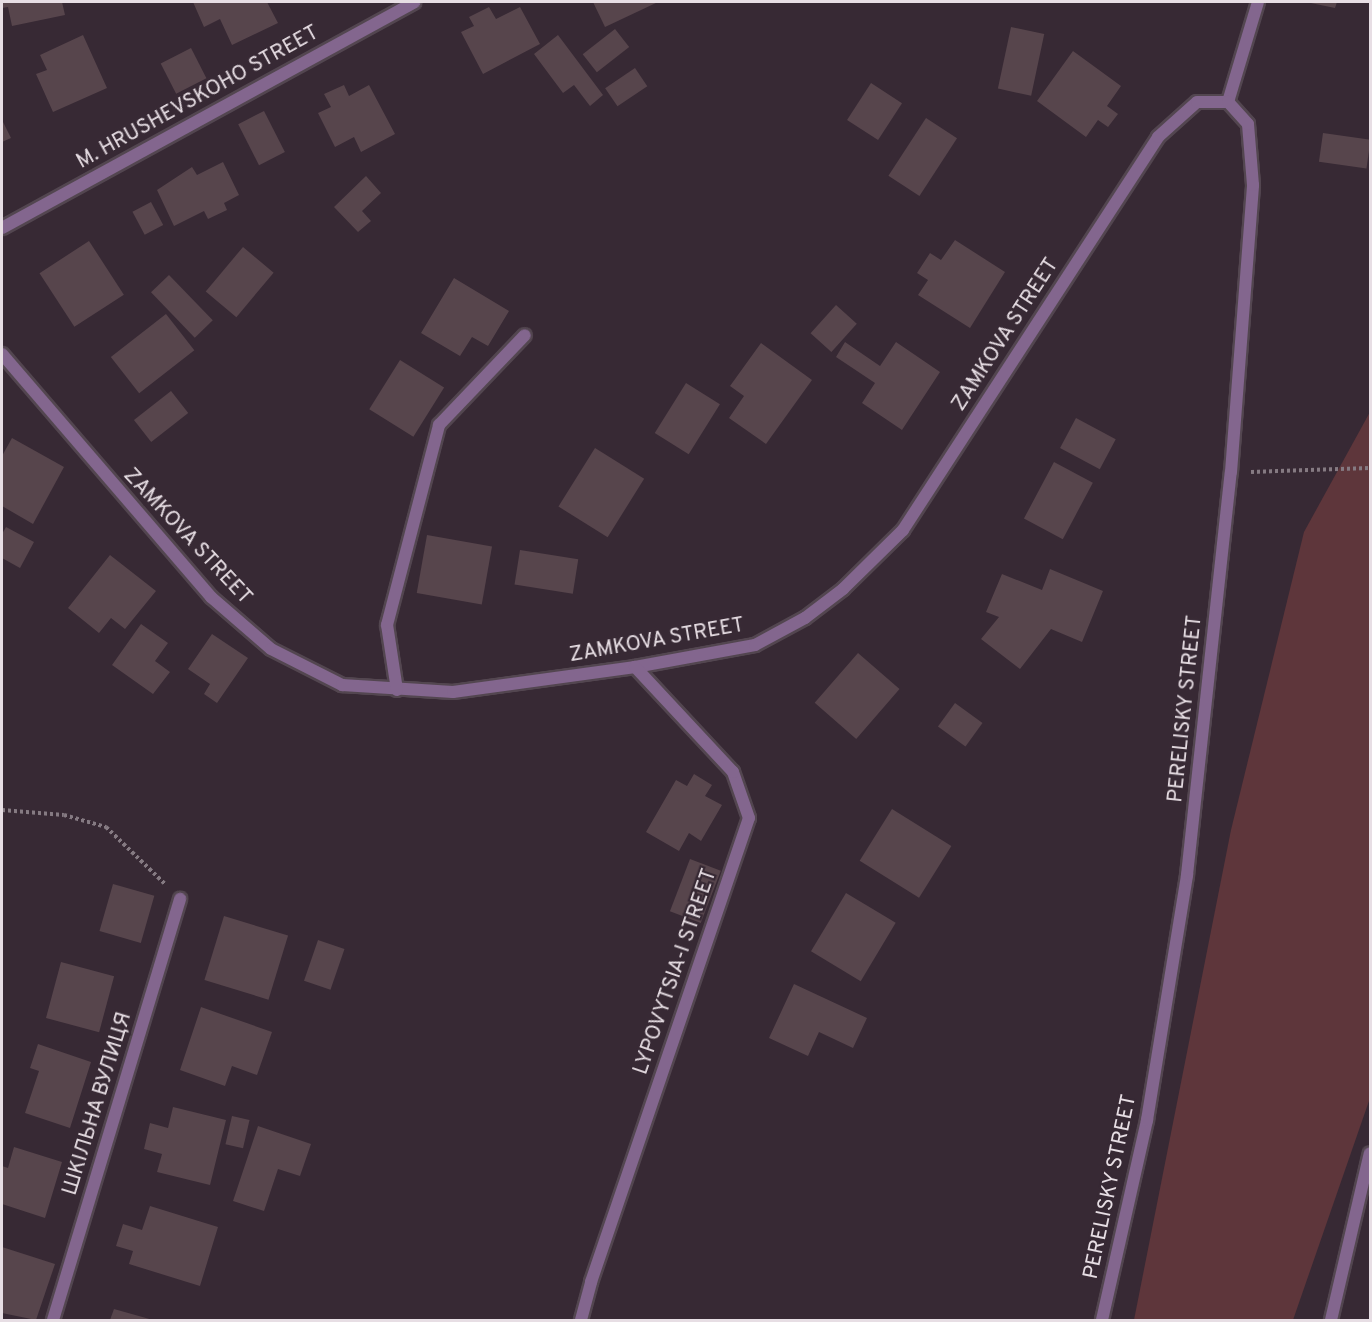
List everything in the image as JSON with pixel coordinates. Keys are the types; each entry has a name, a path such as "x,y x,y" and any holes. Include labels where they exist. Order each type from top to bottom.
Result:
{"street":[{"name":"M. HRUSHEVSKOHO STREET","path":"2,228 414,2"},
{"path":"1228,102 1258,2"},
{"name":"ZAMKOVA STREET","path":"2,354 211,597 271,649 342,685 453,692 635,668 755,645 805,618 843,589 903,530 1158,137 1197,102 1228,102"},
{"name":"PERELISKY STREET","path":"1102,1320 1147,1120 1187,875 1231,472 1253,185 1248,124 1228,102"},
{"path":"397,690 387,625 439,425 525,335"},
{"name":"LYPOVYTSIA-I STREET","path":"581,1320 749,818 733,772 635,668"},
{"name":"ШКІЛЬНА ВУЛИЦЯ","path":"53,1320 180,898"},
{"path":"1331,1320 1371,1153"}],"path":[{"path":"1231,472 1371,468"},
{"path":"2,810 64,815 106,827 180,898"}],"shaded area":[{"path":"1370,412 1370,1098 1293,1320 1134,1320 1231,830 1304,532"}],"building":[{"path":"2,2 62,2 65,15 12,26 8,7 2,8"},
{"path":"193,2 267,2 278,23 232,45 220,19 204,27"},
{"path":"593,2 658,2 605,27"},
{"path":"1306,2 1337,2 1335,8"},
{"path":"489,7 496,19 520,7 540,44 483,74 461,32 474,26 469,17"},
{"path":"1011,27 1044,34 1031,96 998,89"},
{"path":"615,29 629,47 597,72 583,54"},
{"path":"83,35 107,88 53,112 36,74 47,70 40,55"},
{"path":"558,35 603,95 590,106 574,85 563,93 534,54"},
{"path":"191,48 206,78 176,94 161,63"},
{"path":"1073,51 1121,86 1107,106 1118,114 1108,127 1098,120 1086,137 1037,101"},
{"path":"635,68 647,86 617,106 605,88"},
{"path":"871,83 902,103 878,140 847,120"},
{"path":"344,85 349,96 369,85 395,134 361,152 354,137 335,147 318,113 331,107 324,94"},
{"path":"264,111 285,152 259,165 238,124"},
{"path":"926,118 957,138 919,196 888,176"},
{"path":"2,120 11,138 2,142"},
{"path":"1323,133 1370,140 1366,168 1319,162"},
{"path":"223,162 239,195 224,203 227,210 208,219 204,211 174,226 157,190 192,167 197,175"},
{"path":"366,176 381,193 362,211 371,221 358,232 334,207"},
{"path":"151,202 163,225 145,235 132,212"},
{"path":"955,240 1005,272 970,328 918,295 928,280 917,273 930,253 941,260"},
{"path":"89,241 124,295 74,327 40,273"},
{"path":"243,247 274,273 236,317 206,291"},
{"path":"169,275 213,320 195,338 151,292"},
{"path":"454,278 509,311 488,346 472,337 460,356 421,333"},
{"path":"836,305 857,324 831,352 811,333"},
{"path":"166,314 194,350 139,393 111,357"},
{"path":"845,342 880,366 896,342 940,372 902,430 862,403 875,383 836,357"},
{"path":"761,343 812,380 766,444 729,418 744,396 730,386"},
{"path":"400,360 444,388 413,437 369,409"},
{"path":"686,383 720,404 689,454 655,433"},
{"path":"171,391 188,413 151,442 134,420"},
{"path":"1076,418 1116,439 1100,469 1060,448"},
{"path":"12,438 64,467 33,524 2,506 2,456"},
{"path":"595,448 644,479 608,537 558,507"},
{"path":"1054,462 1093,483 1063,539 1024,519"},
{"path":"6,527 34,542 20,568 2,558 2,534"},
{"path":"427,535 492,546 482,605 417,593"},
{"path":"520,550 578,559 573,594 515,585"},
{"path":"110,555 156,591 125,629 111,618 99,633 68,608"},
{"path":"1050,569 1103,591 1082,642 1051,629 1020,669 981,639 999,617 986,612 1002,574 1042,590"},
{"path":"141,624 168,643 155,661 170,672 153,694 112,665"},
{"path":"212,634 248,658 217,703 204,694 210,684 188,669"},
{"path":"858,653 900,689 856,739 815,703"},
{"path":"955,703 983,723 965,746 938,726"},
{"path":"694,774 712,785 705,796 722,805 701,841 689,833 679,851 646,832 676,780 687,786"},
{"path":"892,809 951,846 919,898 860,861"},
{"path":"690,859 721,871 701,923 670,911"},
{"path":"113,884 154,896 141,943 99,931"},
{"path":"846,893 896,923 861,981 811,951"},
{"path":"224,916 288,936 268,1000 204,980"},
{"path":"318,940 344,949 330,990 304,981"},
{"path":"61,962 114,976 99,1032 46,1018"},
{"path":"794,984 867,1018 853,1048 819,1032 808,1056 769,1038"},
{"path":"201,1007 272,1032 257,1075 232,1066 225,1086 180,1070"},
{"path":"38,1044 91,1062 70,1128 25,1113 39,1071 30,1068"},
{"path":"173,1107 226,1120 210,1185 157,1172 162,1154 144,1149 150,1123 168,1128"},
{"path":"232,1116 250,1120 243,1148 225,1144"},
{"path":"258,1126 311,1144 300,1176 278,1169 264,1211 233,1201"},
{"path":"14,1147 62,1162 45,1218 2,1204 2,1166 8,1168"},
{"path":"150,1206 218,1227 200,1286 129,1264 133,1251 116,1246 123,1224 142,1230"},
{"path":"2,1247 55,1264 36,1320 2,1313"},
{"path":"114,1309 153,1320 110,1320"}]}
